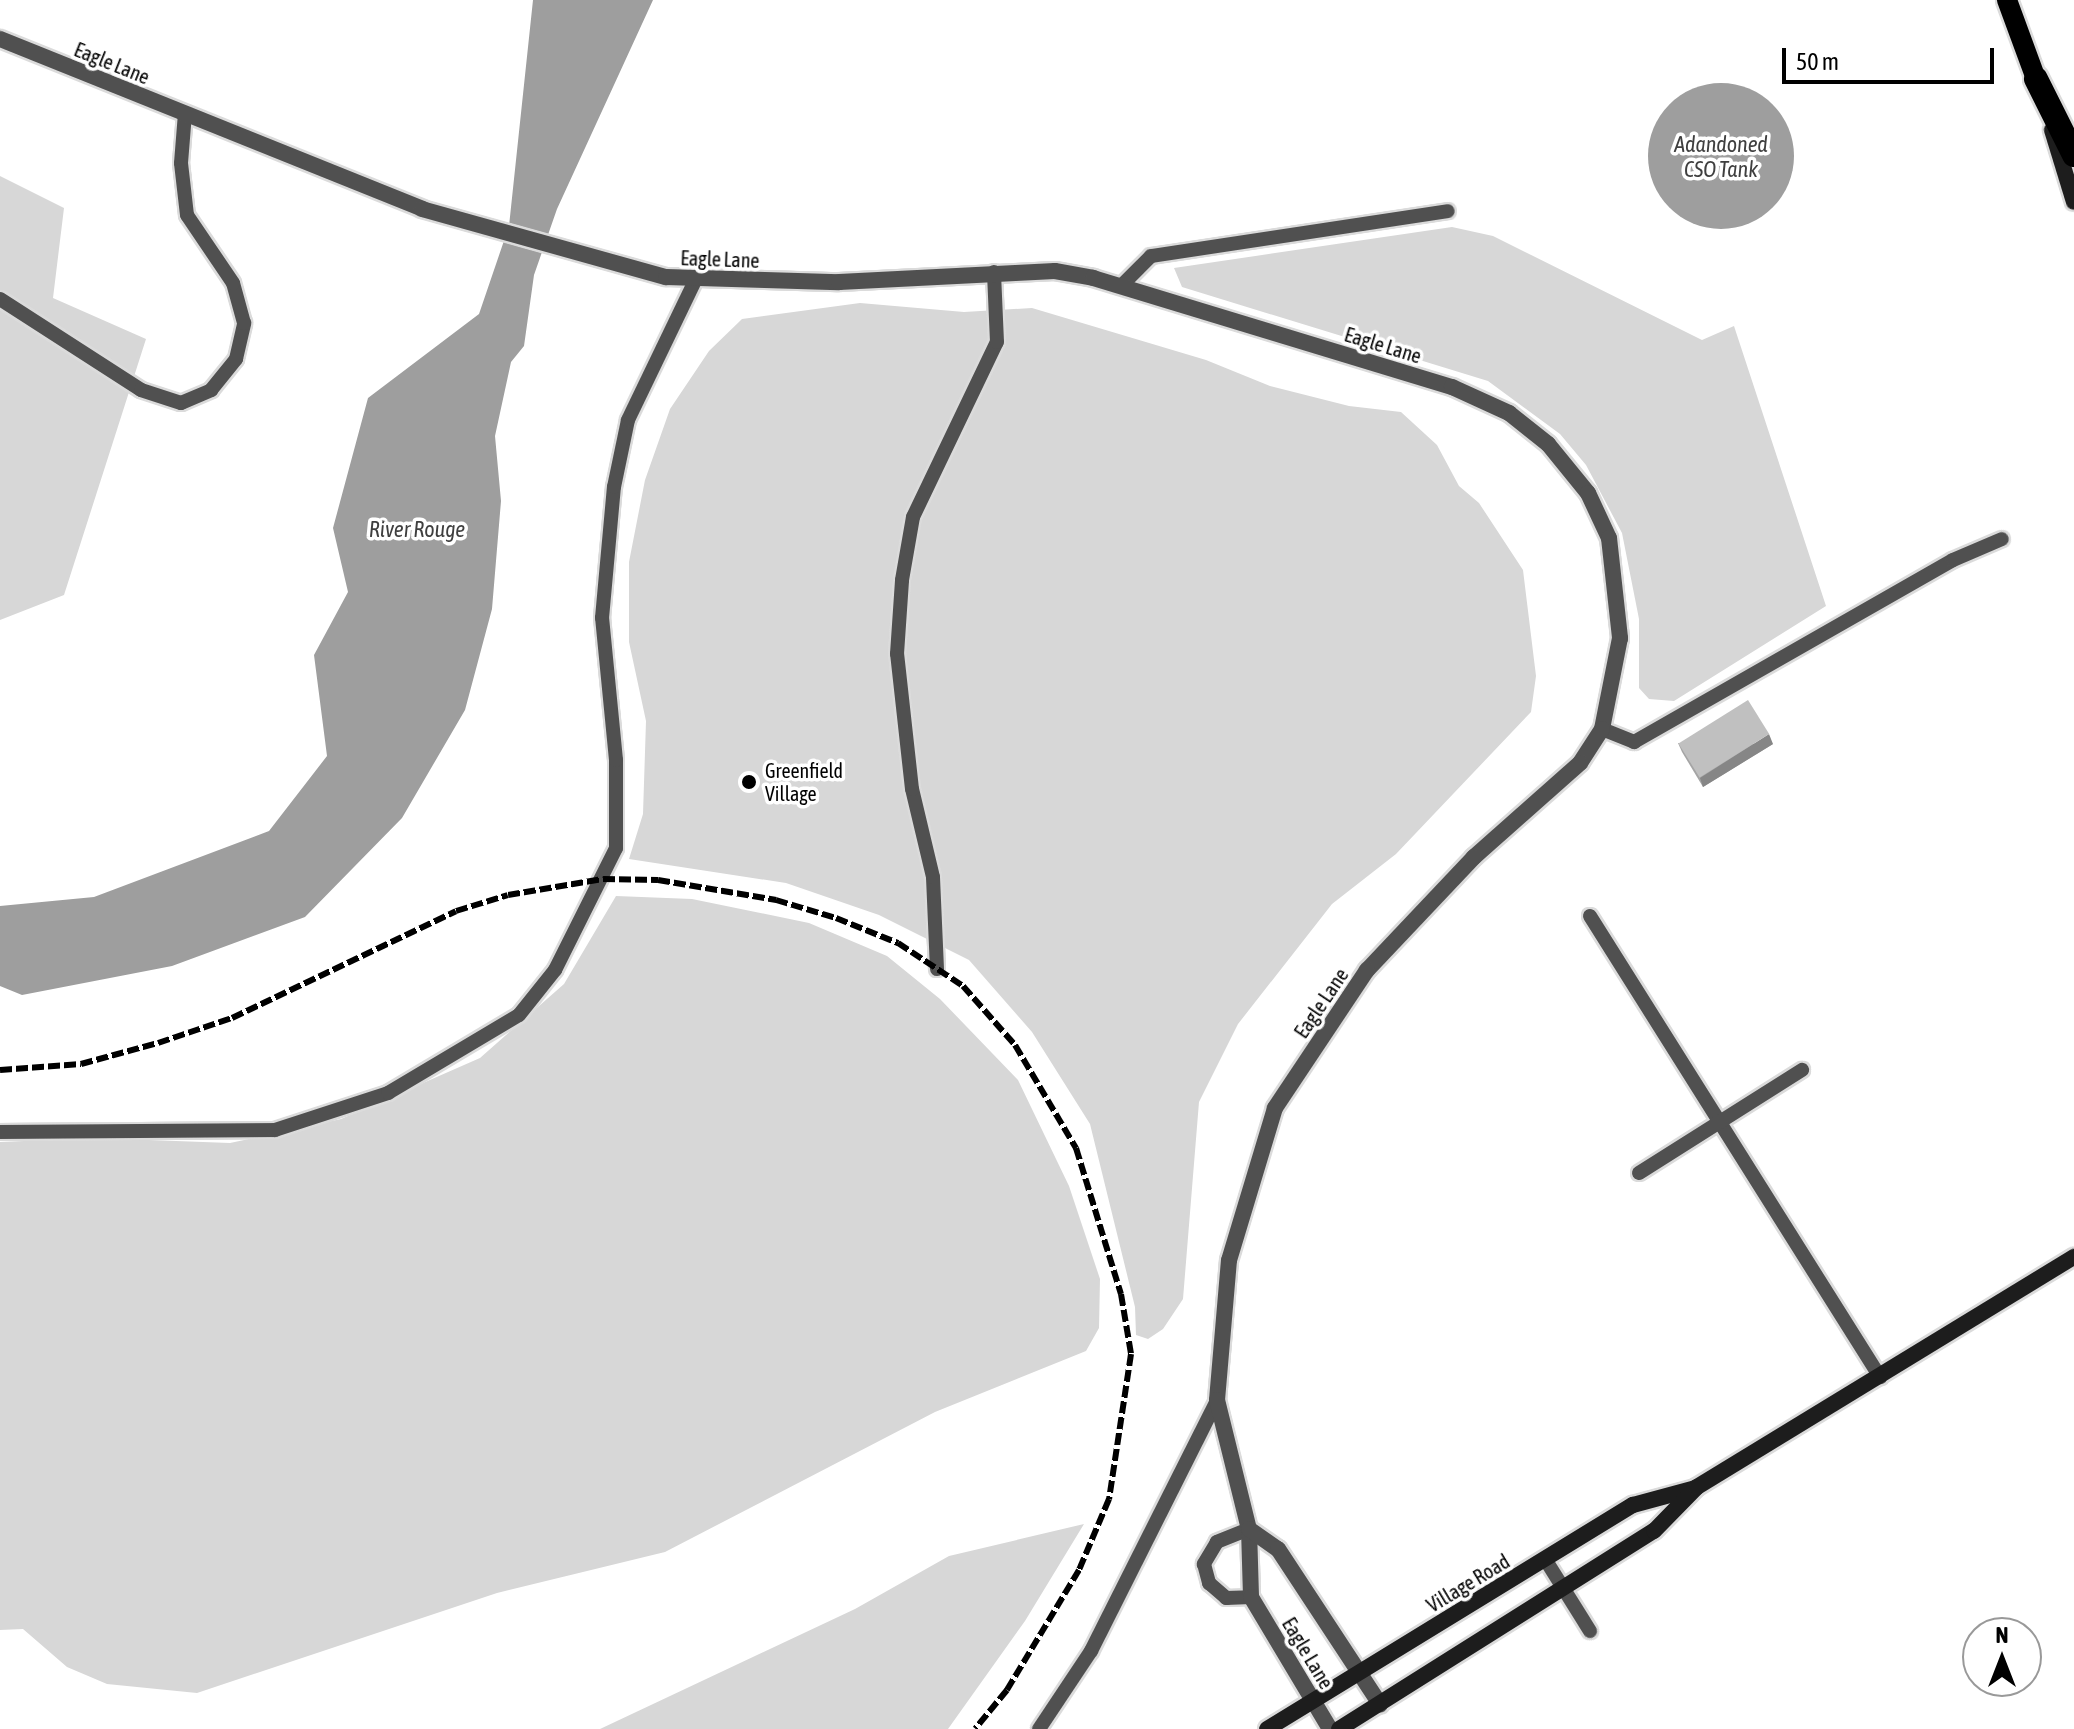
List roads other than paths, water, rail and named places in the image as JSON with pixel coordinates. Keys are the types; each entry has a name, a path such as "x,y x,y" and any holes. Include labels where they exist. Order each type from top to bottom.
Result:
{"highway":[{"path":"2036,79 2074,155"}],"main road":[{"path":"2007,0 2036,79"}],"street":[{"name":"Eagle Lane","path":"0,39 422,209 666,277 839,282 1055,271 1121,286 1452,387 1509,413 1548,444 1588,493 1609,538 1620,638 1602,729 1580,763 1474,857 1367,970 1275,1108 1229,1260 1217,1400 1249,1529 1251,1597 1330,1729"},
{"path":"2036,79 2074,202"},
{"name":"Village Road","path":"1339,1729 1565,1590 1654,1531 1697,1487 2074,1257"},
{"name":"Village Road","path":"1267,1729 1633,1505 1697,1487"},
{"name":"Eagle Lane","path":"1249,1529 1278,1549 1380,1704"}],"lane":[{"path":"0,299 141,390 181,403 211,390 236,359 244,323 233,283 187,215 181,163 185,113"},
{"path":"1121,286 1151,256 1448,211"},
{"path":"937,969 933,877 912,789 897,654 902,580 913,517 997,342 994,272"},
{"path":"0,1132 275,1130 388,1093 519,1015 555,970 616,848 616,760 602,618 614,487 628,420 696,279"},
{"path":"1602,729 1634,742 1953,560 2002,539"},
{"path":"1590,916 1880,1377"},
{"path":"1639,1173 1802,1070"},
{"path":"1039,1729 1091,1651 1217,1400"},
{"path":"1249,1529 1217,1542 1204,1564 1209,1583 1226,1598 1251,1597"},
{"path":"1545,1559 1590,1631"}],"water":[{"name":"River Rouge","path":"533,0 653,0 557,209 534,275 524,346 511,362 495,436 501,501 492,609 465,710 402,818 305,917 172,966 22,995 0,986 0,906 94,897 269,831 327,756 314,655 348,592 333,528 368,398 479,314 509,226"},
{"name":"Adandoned CSO Tank","path":"1721,83 1749,88 1773,104 1789,128 1794,156 1789,184 1773,208 1749,224 1721,229 1693,224 1669,208 1653,184 1648,156 1653,128 1669,104 1693,88"}],"railway":[{"path":"0,1070 81,1064 158,1043 232,1018 456,911 508,895 603,879 658,880 776,900 836,918 898,943 963,986 1015,1045 1076,1148 1121,1294 1131,1354 1109,1499 1079,1570 1007,1690 975,1729"}],"place":[{"name":"Greenfield Village","path":"749,782"}]}
